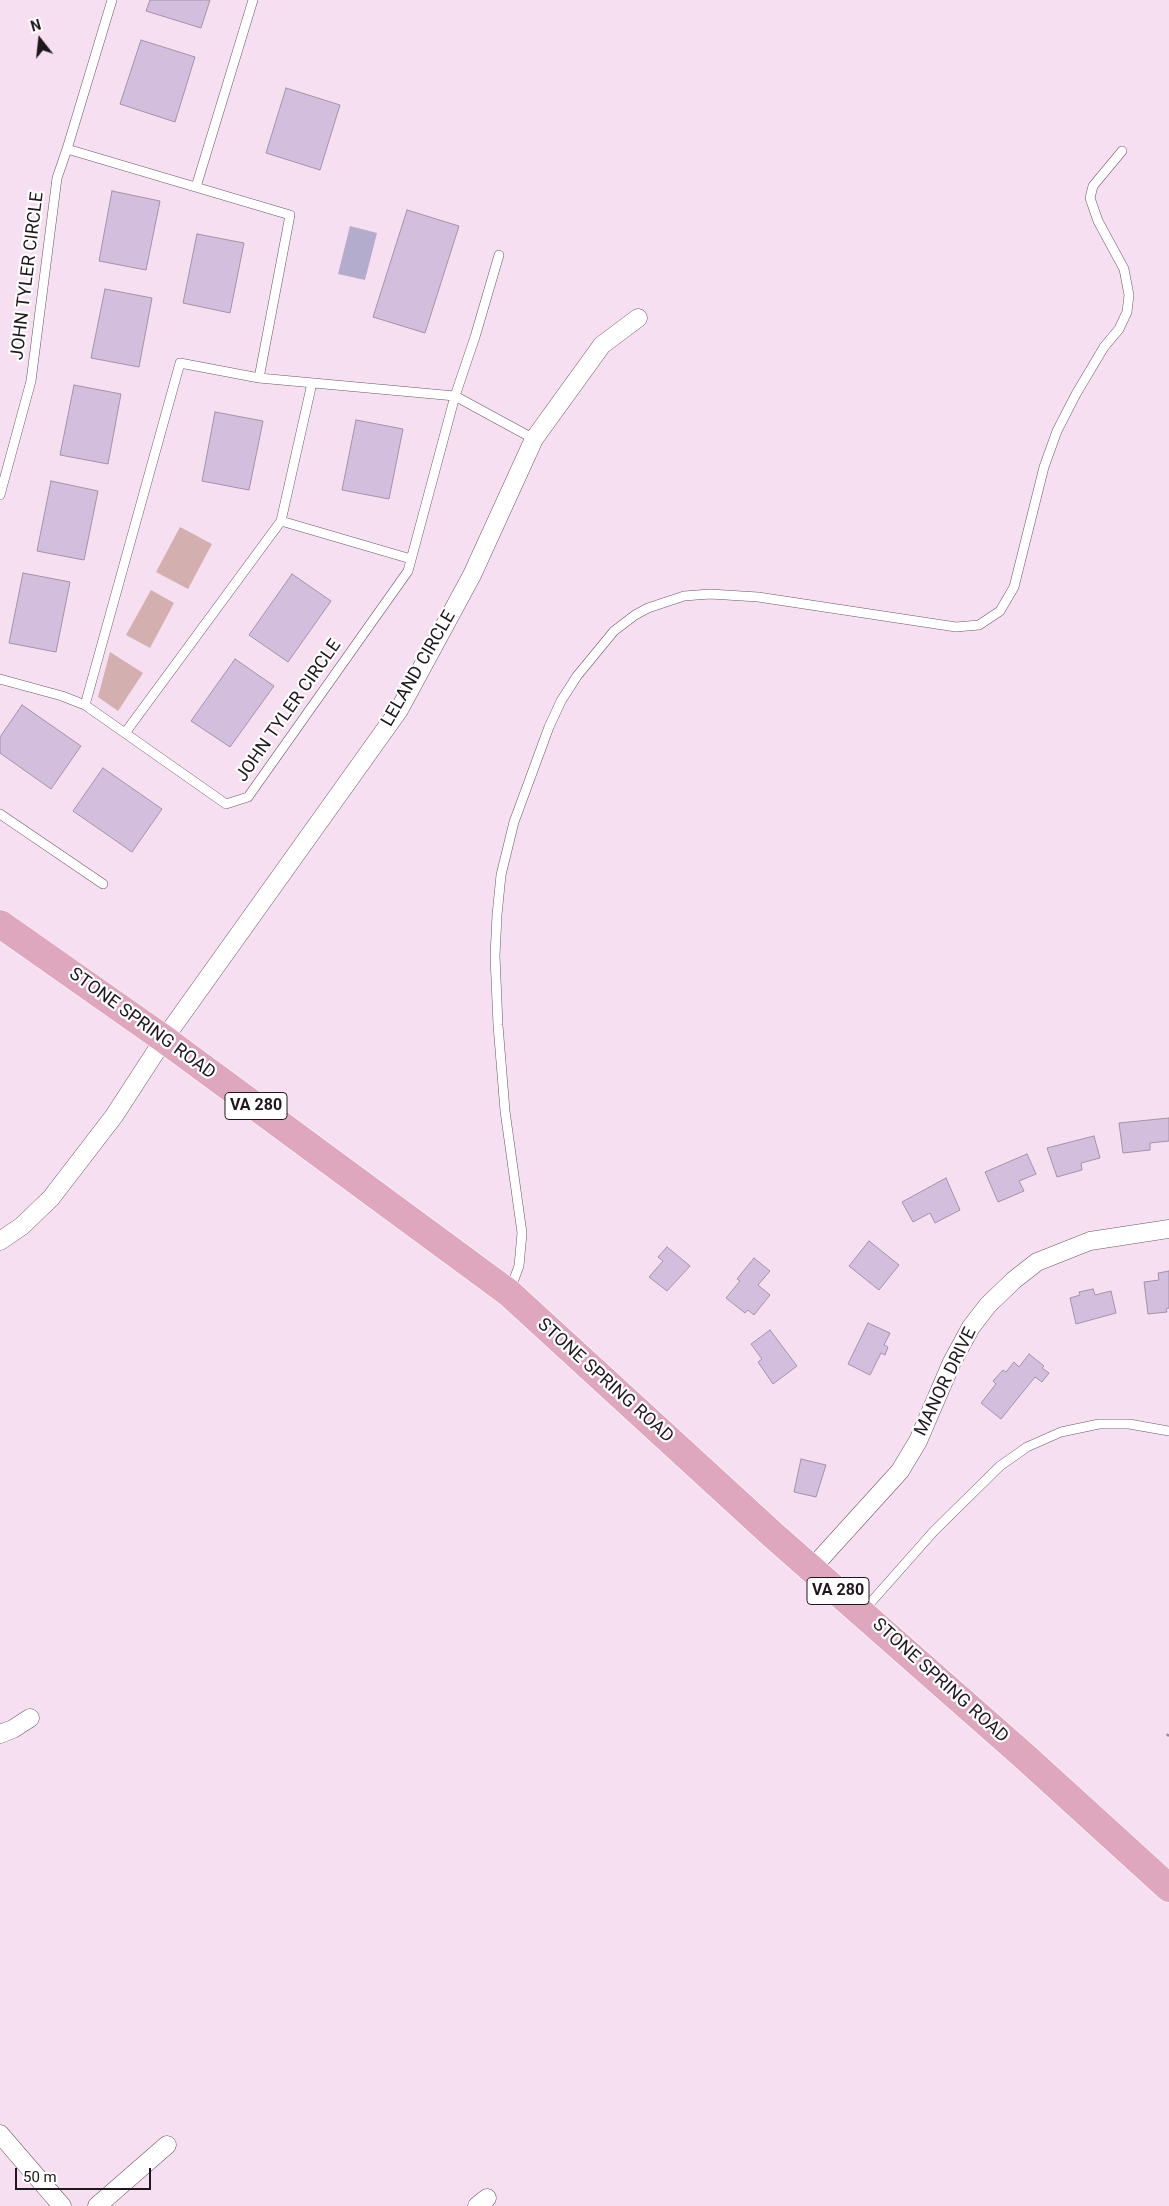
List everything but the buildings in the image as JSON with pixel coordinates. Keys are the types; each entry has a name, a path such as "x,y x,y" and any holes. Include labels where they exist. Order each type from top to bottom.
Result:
{"main road":[{"name":"STONE SPRING ROAD","path":"0,924 164,1039 509,1293 1169,1888"}],"street":[{"name":"LELAND CIRCLE","path":"0,1241 22,1226 51,1198 114,1116 164,1039 399,710 472,575 534,439 602,345 638,318"},
{"name":"MANOR DRIVE","path":"812,1568 900,1471 918,1441 945,1379 971,1327 988,1306 1014,1280 1036,1262 1090,1241 1169,1229"},
{"path":"0,1734 13,1729 30,1718"},
{"path":"0,2134 62,2206"},
{"path":"97,2206 167,2145"}],"lane":[{"name":"JOHN TYLER CIRCLE","path":"0,495 31,381 57,178 112,0"},
{"path":"196,187 253,0"},
{"path":"67,149 290,215 259,378"},
{"path":"509,1293 519,1266 522,1233 505,1111 498,1025 495,956 497,915 502,875 514,822 548,727 561,701 577,676 614,631 648,608 684,596 710,594 758,597 956,627 979,625 1000,611 1011,595 1018,574 1044,468 1057,431 1076,394 1104,347 1119,329 1127,312 1129,294 1124,269 1094,214 1090,198 1093,186 1122,151"},
{"name":"JOHN TYLER CIRCLE","path":"0,679 62,696 86,705 226,804 248,796 408,571 455,396 475,337 499,255"},
{"path":"86,705 180,363 259,378 455,396 534,439"},
{"path":"125,733 281,521 312,383"},
{"path":"281,521 411,559"},
{"path":"0,814 103,884"},
{"path":"862,1612 934,1531 1000,1466 1027,1447 1061,1432 1099,1424 1129,1424 1169,1431"}],"shaded area":[{"path":"350,226 377,233 365,280 338,274"},
{"path":"180,527 212,544 188,589 156,572"},
{"path":"151,590 174,603 150,648 126,635"},
{"path":"110,652 143,673 118,711 98,697"}]}
